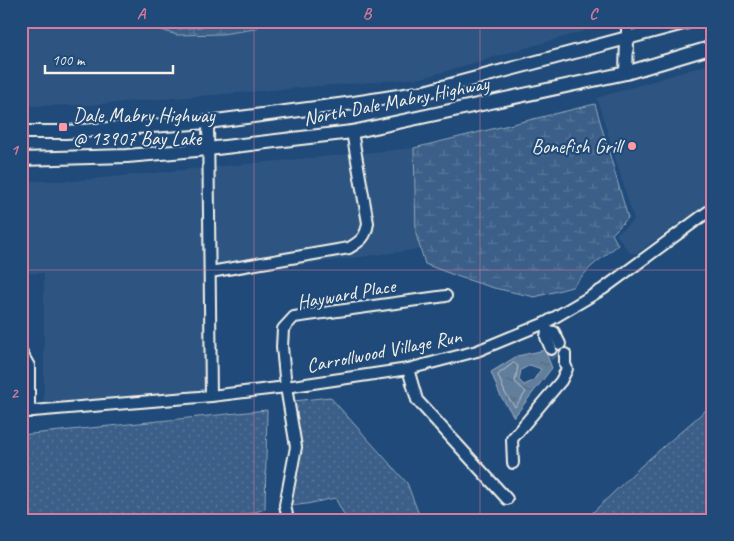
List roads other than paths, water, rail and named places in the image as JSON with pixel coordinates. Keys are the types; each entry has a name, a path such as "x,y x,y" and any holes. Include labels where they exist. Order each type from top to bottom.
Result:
{"main road":[{"name":"North Dale Mabry Highway","path":"21,132 66,132 208,122 424,92 691,21"},
{"path":"627,39 632,71"},
{"name":"North Dale Mabry Highway","path":"21,159 127,156 208,149 352,132 632,71 713,47"}],"street":[{"path":"627,21 627,39"},
{"path":"208,122 211,396"},
{"path":"210,272 349,248 361,241 366,233 368,223 352,132"},
{"name":"Carrollwood Village Run","path":"25,412 211,396 286,387 408,369 477,351 546,327 713,208"},
{"name":"Hayward Place","path":"288,516 285,505 296,447 286,387 282,347 283,329 294,317 446,296"},
{"path":"546,327 546,337 556,347"},
{"path":"21,352 29,366 25,412"},
{"path":"513,463 512,439 561,381 567,369 562,359"},
{"path":"408,369 417,400 507,499"}],"water":[{"path":"545,350 552,368 514,417 500,395 491,372 517,356","holes":["530,365 541,369 533,381 524,385 519,380 521,370"]}],"tunnel":[{"path":"551,349 556,359"}],"place":[{"name":"Dale Mabry Highway @ 13907 Bay Lake","path":"63,127"},
{"name":"Bonefish Grill","path":"632,146"}]}
